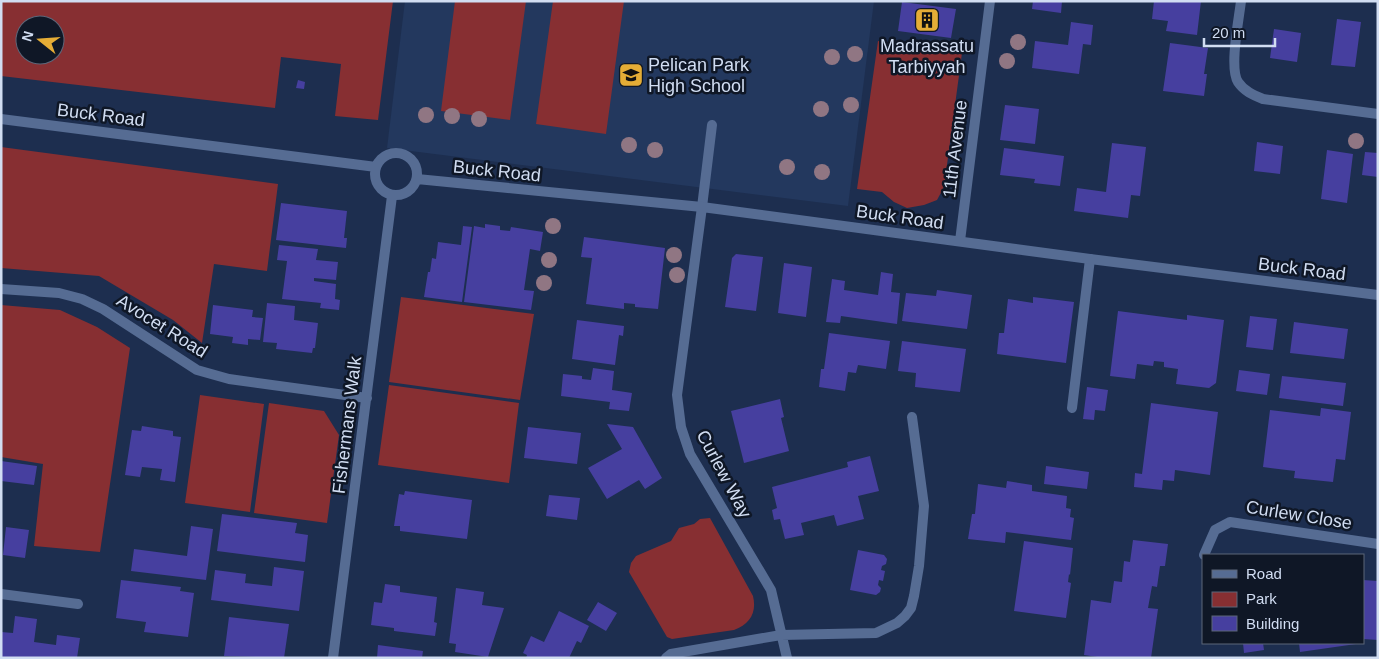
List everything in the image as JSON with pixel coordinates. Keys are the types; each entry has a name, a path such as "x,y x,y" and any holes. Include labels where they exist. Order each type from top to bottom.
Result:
{"street":[{"name":"11th Avenue","path":"960,241 990,1"},
{"path":"1241,1 1234,68 1237,81 1247,92 1263,99 1378,114"},
{"name":"Buck Road","path":"1,119 376,167"},
{"name":"Curlew Way","path":"712,125 677,396 681,427 690,454 771,590 787,658"},
{"path":"398,153 405,155 416,165 417,179 411,190 399,196 392,196 385,193 376,182 376,167 385,156 398,153"},
{"name":"Buck Road","path":"417,179 702,207 1378,295"},
{"name":"Fishermans Walk","path":"333,658 392,196"},
{"path":"1072,408 1090,259"},
{"name":"Avocet Road","path":"1,288 51,292 82,299 103,309 197,370 230,379 367,398"},
{"path":"666,658 671,654 781,635 876,632 897,623 910,608 919,566 924,506 912,417"},
{"name":"Curlew Close","path":"1204,554 1215,530 1230,522 1378,544"},
{"path":"1,594 78,604"}],"shaded area":[{"name":"Pelican Park High School","path":"405,1 874,1 848,206 387,148"}],"green space":[{"path":"1,1 393,1 378,120 335,116 341,64 281,57 275,108 1,76"},
{"path":"455,1 526,1 510,120 441,111"},
{"path":"553,1 624,1 606,134 536,124"},
{"path":"878,41 962,53 944,187 937,200 924,205 907,208 894,202 882,192 857,189"},
{"path":"1,147 278,184 267,271 214,264 202,343 173,320 99,276 1,268"},
{"path":"401,297 534,314 520,400 389,382"},
{"path":"1,305 60,310 97,327 130,348 100,552 34,546 43,464 1,457"},
{"path":"389,385 519,403 509,483 378,465"},
{"path":"200,395 264,404 250,512 185,503"},
{"path":"269,403 324,411 339,435 327,523 254,513"},
{"path":"710,518 753,596 753,613 744,625 734,630 672,639 667,637 629,572 631,563 636,556 671,541 679,528 694,524 700,519"}],"building":[{"path":"1033,1 1062,1 1061,13 1032,9"},
{"path":"1154,1 1201,1 1197,35 1166,31 1168,21 1152,19"},
{"name":"Madrassatu Tarbiyyah","path":"902,2 956,9 951,38 898,31"},
{"path":"1337,19 1361,22 1355,67 1331,65"},
{"path":"1071,22 1093,25 1091,45 1083,44 1079,74 1032,68 1035,41 1068,45"},
{"path":"1274,29 1301,33 1297,62 1270,58"},
{"path":"1170,43 1208,48 1204,74 1207,74 1204,96 1163,91"},
{"path":"298,80 305,82 304,89 296,88"},
{"path":"1005,105 1039,109 1035,144 1000,140"},
{"path":"1257,142 1283,146 1280,174 1254,171"},
{"path":"1112,143 1146,147 1140,196 1131,195 1128,218 1074,211 1077,188 1106,192"},
{"path":"1004,148 1064,156 1060,186 1034,183 1035,179 1000,175"},
{"path":"1327,150 1353,154 1347,203 1321,199"},
{"path":"1365,152 1378,153 1378,177 1362,175"},
{"path":"281,203 347,211 344,238 347,238 346,248 276,240"},
{"path":"485,224 500,226 500,230 510,231 511,227 543,232 540,251 530,249 524,290 534,291 531,310 464,302 474,226 485,228"},
{"path":"463,226 472,227 462,302 424,297 428,272 430,272 432,258 436,259 438,242 461,245"},
{"path":"584,237 665,248 658,309 635,307 635,304 624,303 624,309 586,304 592,258 581,257"},
{"path":"279,245 318,249 316,260 338,262 336,280 314,278 314,281 336,284 335,299 340,300 339,310 320,308 321,303 282,299 287,261 277,260"},
{"path":"736,254 763,257 756,311 725,307 732,258"},
{"path":"784,263 812,267 806,317 778,313"},
{"path":"881,272 893,274 891,292 900,293 897,324 841,316 840,323 826,322 832,279 845,281 844,290 878,295"},
{"path":"937,290 972,295 967,329 902,321 906,293 936,296"},
{"path":"1033,297 1074,302 1066,363 997,354 999,333 1004,333 1008,299 1033,303"},
{"path":"267,303 295,306 294,320 318,323 315,348 313,348 312,353 276,349 277,343 263,342"},
{"path":"213,305 253,310 252,317 263,318 260,340 248,339 248,345 232,343 233,337 210,334"},
{"path":"1118,311 1187,320 1187,315 1224,320 1216,383 1209,388 1176,384 1178,369 1164,367 1164,362 1154,361 1153,366 1137,364 1135,379 1110,376"},
{"path":"1250,316 1277,319 1273,350 1246,347"},
{"path":"577,320 624,326 623,336 619,335 615,365 572,359"},
{"path":"1294,322 1348,329 1344,359 1290,353"},
{"path":"829,333 890,341 886,369 858,365 856,373 848,372 845,391 819,387 821,369 824,369"},
{"path":"902,341 966,349 960,392 915,387 916,373 898,371"},
{"path":"593,368 614,371 612,390 632,393 629,411 609,409 610,402 561,396 563,374 582,376 582,379 591,380"},
{"path":"1239,370 1270,374 1267,395 1236,391"},
{"path":"1282,376 1346,383 1343,406 1279,398"},
{"path":"1087,387 1108,390 1105,411 1095,410 1094,420 1083,419"},
{"path":"780,399 784,417 781,418 789,451 744,463 731,411"},
{"path":"1151,403 1218,412 1210,475 1175,470 1174,481 1163,480 1162,490 1134,487 1135,473 1142,474"},
{"path":"1321,408 1351,412 1345,460 1336,459 1333,482 1294,478 1295,471 1263,467 1270,410 1320,416"},
{"path":"607,424 633,427 662,478 645,489 639,480 607,499 588,468 622,449"},
{"path":"142,426 173,431 173,436 181,437 175,482 160,480 162,469 142,467 140,477 125,475 132,430 141,431"},
{"path":"528,427 581,433 577,464 524,458"},
{"path":"870,456 879,491 858,496 864,519 837,526 834,515 801,523 804,535 785,539 780,519 774,520 772,510 777,508 772,487 848,467 847,462"},
{"path":"1,461 37,466 34,485 1,481"},
{"path":"1046,466 1089,472 1087,489 1044,484"},
{"path":"1007,481 1032,485 1032,491 1067,496 1066,508 1071,509 1070,517 1074,518 1071,540 1006,532 1005,543 968,539 972,514 975,514 978,484 1006,488"},
{"path":"405,491 472,500 467,539 400,531 400,526 394,526 399,494 404,495"},
{"path":"549,495 580,498 577,520 546,516"},
{"path":"222,514 297,523 295,533 308,535 305,562 217,551"},
{"path":"191,526 213,529 206,580 131,571 134,549 187,556"},
{"path":"6,527 29,530 25,558 3,555"},
{"path":"1133,540 1168,544 1165,566 1160,566 1157,587 1152,586 1148,608 1158,609 1151,658 1104,658 1084,655 1091,600 1111,603 1114,581 1122,582 1124,561 1130,562"},
{"path":"1024,541 1073,548 1068,582 1071,583 1066,618 1014,611"},
{"path":"858,550 884,555 887,559 886,564 882,566 881,570 885,571 883,581 879,580 880,592 876,595 850,590"},
{"path":"274,567 304,571 299,611 211,600 215,570 246,574 245,583 272,586"},
{"path":"121,580 181,587 180,591 194,593 188,637 144,632 146,622 116,618"},
{"path":"1364,580 1378,581 1378,640 1364,639"},
{"path":"385,584 400,586 400,592 437,597 434,622 437,623 435,636 394,631 394,628 371,625 374,602 382,603"},
{"path":"456,588 484,592 482,605 504,608 488,657 455,652 456,644 449,643"},
{"path":"598,602 617,613 606,631 587,620"},
{"path":"559,611 589,626 581,643 577,641 569,658 526,658 527,655 523,653 531,636 544,642"},
{"path":"15,616 37,619 34,642 56,645 57,635 80,638 77,658 1,658 1,632 13,633"},
{"path":"229,617 289,624 284,658 224,656"},
{"path":"1243,644 1263,644 1264,650 1244,653"},
{"path":"1299,644 1356,644 1300,652"},
{"path":"378,645 423,651 422,658 377,658"}],"place":[{"name":"Madrassatu Tarbiyyah","path":"927,20"},
{"name":"Pelican Park High School","path":"631,75"}]}
